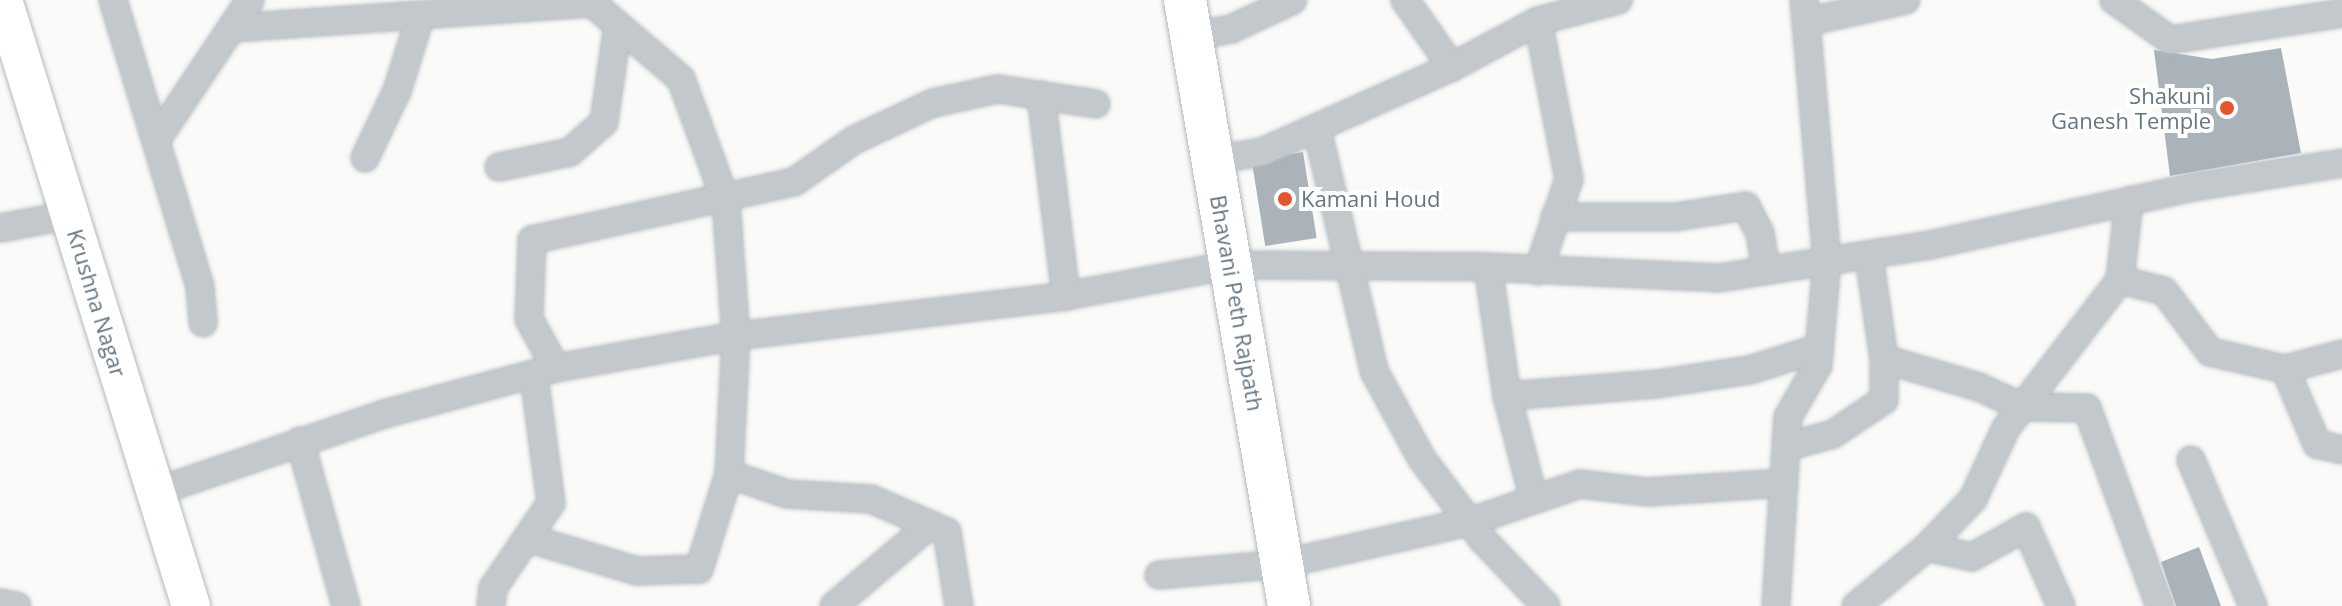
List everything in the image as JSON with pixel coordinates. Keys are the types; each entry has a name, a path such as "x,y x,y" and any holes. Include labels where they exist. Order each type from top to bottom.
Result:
{"main road":[{"name":"Krushna Nagar","path":"3,0 155,492 183,604"},
{"name":"Bhavani Peth Rajpath","path":"1188,18 1289,606"}],"street":[{"path":"113,0 200,287 203,323"},
{"path":"157,139 250,0"},
{"path":"1188,18 1231,29 1293,0"},
{"path":"1405,0 1452,67"},
{"path":"1213,160 1262,152 1452,67 1538,21 1618,0"},
{"path":"1776,606 1788,417 1818,365 1827,261 1805,11 1906,0"},
{"path":"2114,0 2170,40 2307,9 2342,13"},
{"path":"232,28 595,1 681,79 726,201 736,336 729,474 699,569 637,571 530,539"},
{"path":"365,158 397,91 421,15"},
{"path":"1538,21 1569,179 1538,271"},
{"path":"499,167 570,152 604,122 618,25"},
{"path":"491,606 493,588 530,539 551,503 545,372 529,319 532,240 726,201 794,182 854,140 933,103 998,89 1096,104"},
{"path":"1041,95 1066,296"},
{"path":"1317,129 1374,371 1422,459 1469,522 1546,606"},
{"path":"155,492 300,441 545,372 736,336 1066,296 1231,265 1488,267 1719,278 1869,256 2129,201 2342,163"},
{"path":"1862,605 1927,547 1973,499 2022,407 2120,280 2129,201"},
{"path":"1555,217 1675,217 1746,206 1760,233 1766,271"},
{"path":"0,228 70,215"},
{"path":"1786,447 1833,434 1884,400 1884,359 1869,256"},
{"path":"1488,267 1507,396 1534,500"},
{"path":"2120,280 2164,291 2210,352 2285,369 2342,354"},
{"path":"1507,396 1657,384 1750,370 1819,348"},
{"path":"1884,359 1979,387 2022,407 2087,408 2160,606"},
{"path":"2285,369 2317,444 2342,450"},
{"path":"300,441 346,606"},
{"path":"2191,460 2253,606"},
{"path":"729,474 787,494 871,499 947,532 959,606"},
{"path":"1159,575 1282,564 1469,522 1580,484 1647,492 1784,483"},
{"path":"834,606 930,525"},
{"path":"1927,547 1972,557 2026,527 2061,606"},
{"path":"0,603 17,606"}],"building":[{"name":"Shakuni Ganesh Temple","path":"2281,48 2301,153 2170,176 2154,50 2212,59"},
{"name":"Kamani Houd","path":"1303,152 1317,238 1265,246 1252,160"},
{"path":"2199,547 2221,606 2176,606 2161,562"}],"place":[{"name":"Shakuni Ganesh Temple","path":"2227,108"},
{"name":"Kamani Houd","path":"1285,199"}]}
